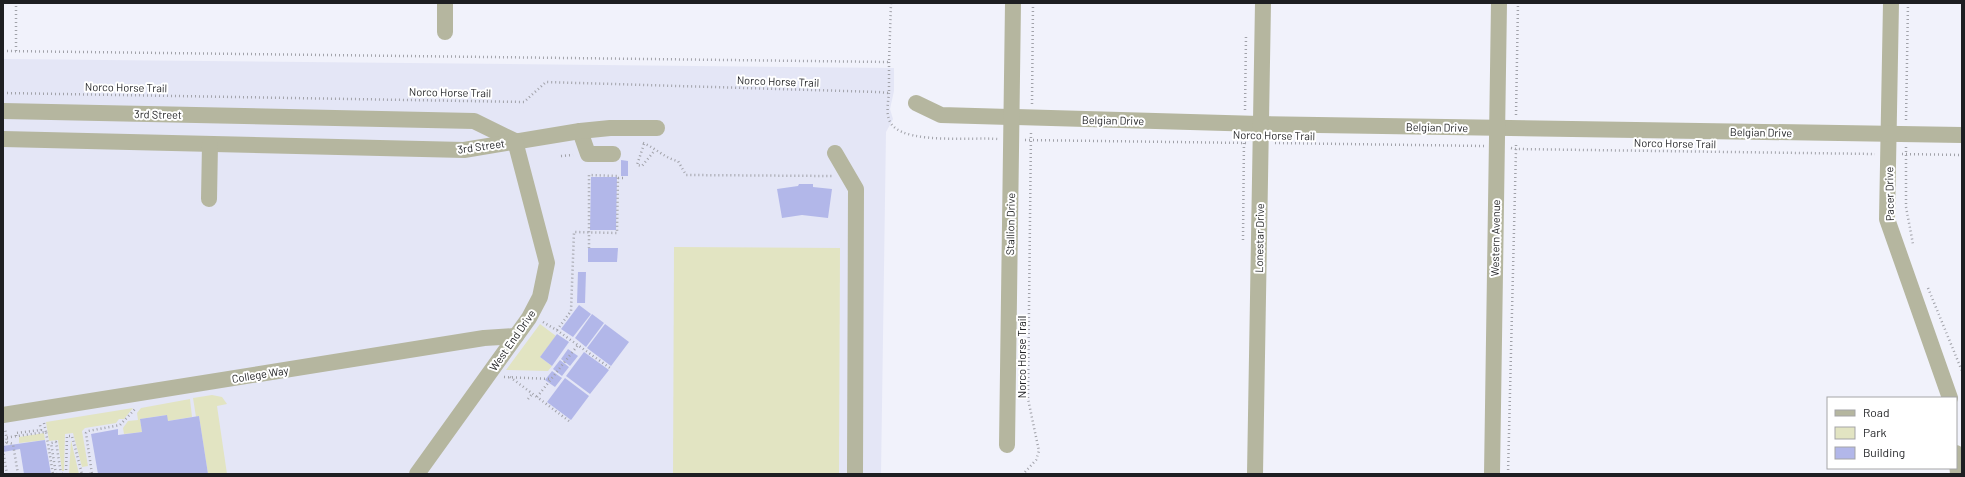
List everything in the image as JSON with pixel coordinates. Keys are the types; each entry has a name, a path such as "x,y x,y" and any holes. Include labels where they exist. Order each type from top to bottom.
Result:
{"street":[{"path":"445,3 445,32"},
{"name":"Stallion Drive","path":"1007,445 1013,3"},
{"name":"Lonestar Drive","path":"1255,474 1263,3"},
{"name":"Western Avenue","path":"1492,474 1499,3"},
{"name":"Pacer Drive","path":"1891,3 1887,219 1950,397"},
{"name":"Belgian Drive","path":"916,103 941,115 1032,118 1260,124 1962,135"},
{"name":"3rd Street","path":"3,111 474,121 515,141"},
{"path":"515,141 610,128 657,128"},
{"path":"580,131 588,154 613,154"},
{"name":"3rd Street","path":"3,139 464,150 515,141"},
{"name":"West End Drive","path":"417,474 529,318 540,297 547,263 515,141"},
{"path":"209,199 210,144"},
{"path":"835,153 856,189 855,474"},
{"name":"College Way","path":"4,420 484,338 516,336"},
{"path":"1957,464 1958,474"}],"path":[{"path":"16,3 16,52"},
{"name":"Norco Horse Trail","path":"891,3 888,116 892,126 912,136 1011,140 1497,146 1516,149 1962,155"},
{"name":"Norco Horse Trail","path":"1026,472 1036,460 1039,451 1028,399 1033,3"},
{"path":"1508,474 1518,3"},
{"path":"1908,3 1906,207 1914,249"},
{"name":"Norco Horse Trail","path":"3,51 890,62"},
{"name":"Norco Horse Trail","path":"3,93 524,102 546,82 871,91 889,94"},
{"path":"655,150 642,166 637,165 646,144 655,150 667,158 678,160 686,175 849,176"},
{"path":"589,248 589,176 618,176 618,178 623,178 623,176"},
{"path":"557,330 571,311 574,232 617,233 618,178"},
{"path":"1926,282 1962,371"},
{"path":"546,324 557,330 610,368"},
{"path":"537,397 578,345"},
{"path":"500,377 551,379"},
{"path":"509,377 570,421"},
{"path":"528,399 532,394"},
{"path":"89,474 92,474 86,433 88,431 120,426 136,408 136,405"},
{"path":"4,420 5,437 7,442 13,444 18,474"},
{"path":"44,420 53,474"},
{"path":"16,436 16,433 41,430 40,425 34,426"},
{"path":"5,437 46,432"},
{"path":"56,474 51,443 56,442 61,474 66,474 67,436 72,436 82,474"},
{"path":"3,446 7,442"},
{"path":"3,450 7,474"}],"shaded area":[{"path":"3,59 894,68 894,91 890,109 893,119 886,132 881,474 3,474"}],"green space":[{"path":"674,247 840,248 839,474 673,474"},
{"path":"540,324 556,336 540,357 552,366 548,371 506,370"},
{"path":"212,395 222,397 227,404 217,406 227,474 208,474 199,416 196,417 193,398"},
{"path":"190,399 192,417 168,421 166,415 140,419 142,432 124,434 123,428 128,421 138,420 137,413 141,408"},
{"path":"133,408 124,419 119,419 116,423 85,428 82,431 88,466 82,467 73,433 65,434 64,471 62,471 58,440 49,441 46,422"},
{"path":"44,433 45,440 19,443 19,437"},
{"path":"71,440 79,474 69,474"}],"building":[{"path":"621,160 628,161 628,176 621,176"},
{"path":"591,177 617,177 616,230 590,230"},
{"path":"799,184 813,184 813,187 832,189 828,218 802,215 782,218 777,189 798,186"},
{"path":"588,248 618,248 617,262 588,262"},
{"path":"578,272 586,272 585,303 577,303"},
{"path":"579,305 591,314 573,337 561,329"},
{"path":"592,314 604,323 586,347 575,338"},
{"path":"605,324 629,342 611,366 587,348"},
{"path":"557,334 569,342 552,366 540,357"},
{"path":"568,349 578,356 570,366 561,359"},
{"path":"584,352 609,370 590,394 566,376"},
{"path":"560,360 569,367 562,376 553,369"},
{"path":"552,371 562,378 555,387 545,380"},
{"path":"565,378 589,396 571,420 547,402"},
{"path":"167,415 168,421 199,416 208,474 98,474 91,434 118,429 118,435 142,432 140,419"},
{"path":"45,440 51,474 24,474 20,449 3,452 3,446"}]}
